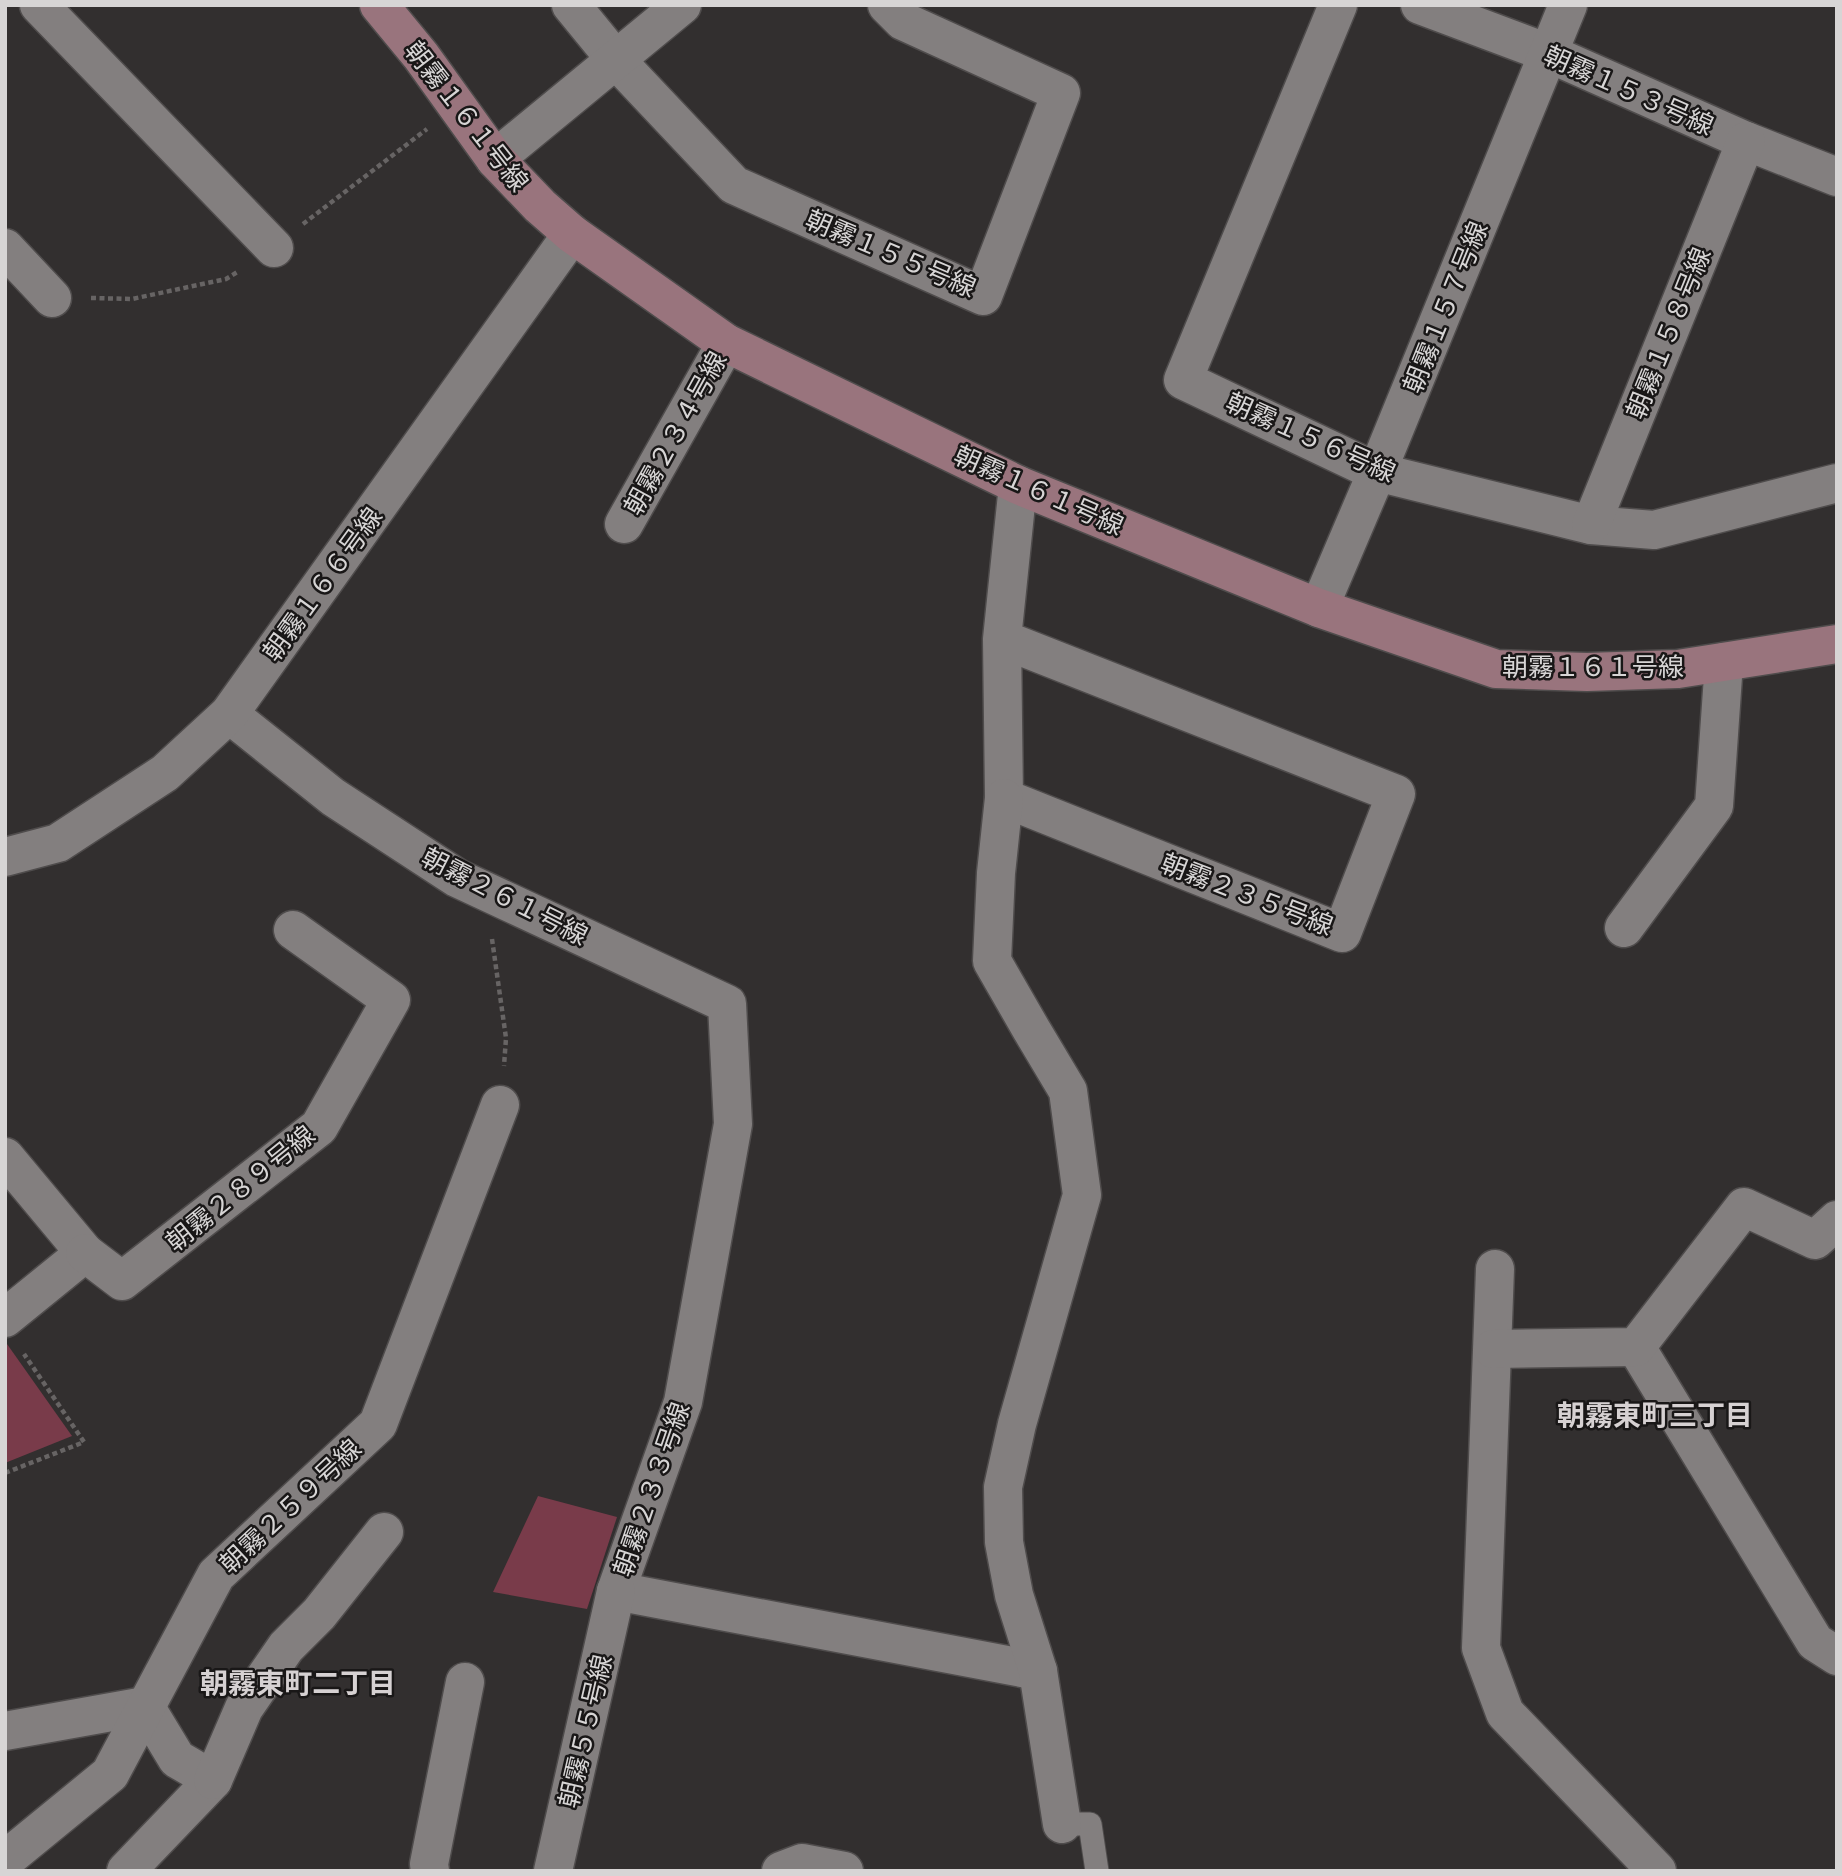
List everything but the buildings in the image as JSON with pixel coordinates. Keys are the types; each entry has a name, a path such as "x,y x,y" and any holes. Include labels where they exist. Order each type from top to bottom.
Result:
{"street":[{"path":"39,5 274,248"},
{"name":"朝霧１６１号線","path":"379,5 458,105 495,159 540,206 572,234 726,343 1018,485 1319,608 1496,669 1678,669 1835,651"},
{"path":"571,5 616,60"},
{"path":"495,159 682,5"},
{"name":"朝霧１５５号線","path":"616,60 734,185 983,296 1061,93 903,21 887,5"},
{"name":"朝霧１５６号線","path":"1338,5 1183,380 1377,472 1591,525 1654,530 1837,482"},
{"name":"朝霧１５３号線","path":"1420,5 1548,53 1746,141 1837,177"},
{"name":"朝霧１５７号線","path":"1319,608 1568,5"},
{"name":"朝霧１５８号線","path":"1591,525 1746,141"},
{"name":"朝霧１６６号線","path":"5,857 58,843 165,773 229,714 572,234"},
{"path":"5,248 52,298"},
{"name":"朝霧２３４号線","path":"624,524 726,343"},
{"path":"1018,485 1002,639 1004,798 996,873 992,961 1068,1091 1082,1195 1017,1424 1003,1487 1003,1542 1014,1595 1038,1671 1062,1824"},
{"name":"朝霧２３５号線","path":"1002,639 1396,794 1342,933 1004,798"},
{"path":"1625,928 1714,806 1724,662"},
{"name":"朝霧２６１号線","path":"229,714 333,797 457,878 727,1003"},
{"name":"朝霧２８９号線","path":"85,1253 122,1282 319,1127 391,1000 293,930"},
{"name":"朝霧２３３号線","path":"727,1003 733,1124 683,1402 616,1591 1038,1671"},
{"name":"朝霧２５９号線","path":"5,1860 110,1774 216,1575 378,1424 500,1105"},
{"path":"5,1157 85,1253 12,1332"},
{"path":"1636,1347 1744,1208 1815,1240 1837,1220"},
{"path":"1496,1269 1481,1648 1505,1713 1657,1871"},
{"path":"1493,1349 1636,1347"},
{"path":"1636,1347 1815,1642 1837,1656"},
{"path":"125,1871 213,1780 244,1708 279,1657 319,1614 384,1532"},
{"name":"朝霧５５号線","path":"553,1871 616,1591"},
{"path":"430,1871 429,1864 465,1682"},
{"path":"5,1731 145,1706 177,1759 213,1780"},
{"path":"781,1871 802,1863 844,1871"}],"lane":[{"path":"1062,1824 1090,1824 1097,1871"}],"path":[{"path":"242,215 296,230 458,105"},
{"path":"52,298 132,299 226,279 274,248"},
{"path":"485,891 506,1038 500,1105"},
{"path":"5,1473 84,1442 12,1332"}],"shaded area":[{"path":"7,1344 72,1436 5,1463 5,1345"},
{"path":"538,1496 617,1517 587,1609 493,1592"}],"district":[{"name":"朝霧東町三丁目","path":"1655,1414"},
{"name":"朝霧東町二丁目","path":"298,1682"}]}
